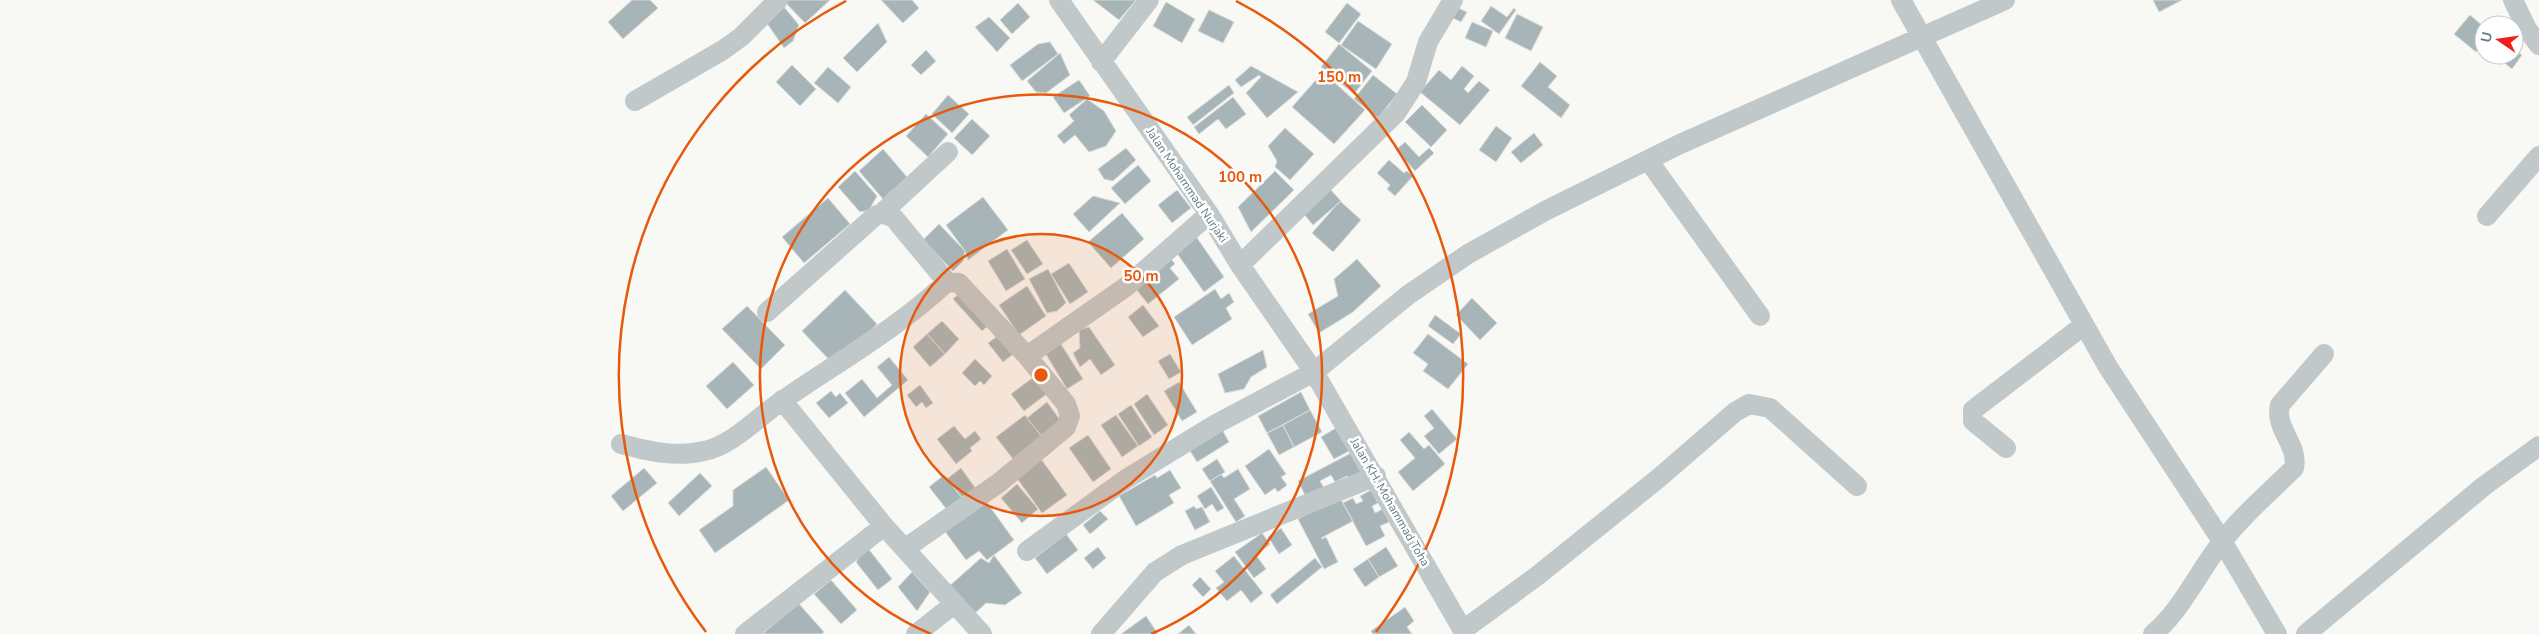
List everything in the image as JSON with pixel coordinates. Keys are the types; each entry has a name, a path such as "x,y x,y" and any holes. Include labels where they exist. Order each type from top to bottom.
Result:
{"street":[{"path":"635,101 723,50 741,37 778,0"},
{"name":"Jalan Mohammad Nurjaki","path":"1060,0 1101,62 1209,214 1240,265 1314,372"},
{"path":"1101,62 1149,0"},
{"path":"1240,265 1396,113 1416,82 1428,42 1453,0"},
{"path":"1901,0 2108,367 2222,541 2276,634"},
{"path":"1027,551 1126,479 1216,424 1314,372 1408,294 1468,254 1545,211 1648,160 1922,39 2005,0"},
{"path":"2513,0 2527,29 2539,45"},
{"path":"767,312 875,216 882,213 948,152"},
{"path":"2487,216 2539,156"},
{"path":"1648,160 1760,316"},
{"path":"882,213 894,218 947,282 959,283 1027,356 1066,404 1070,416 1066,427 1000,482 906,548"},
{"path":"1027,356 1126,286 1209,214"},
{"path":"621,444 667,455 705,451 740,433 782,400 843,361 932,297 947,282"},
{"path":"2006,448 1973,421 1973,410 2084,324"},
{"path":"2153,634 2163,626 2222,541 2294,468 2296,455 2280,425 2278,414 2280,405 2324,354"},
{"name":"Jalan KH. Mohammad Toha","path":"1314,372 1376,476 1464,632"},
{"path":"782,400 884,526 906,548 932,581 982,634"},
{"path":"1464,632 1660,477 1735,412 1749,404 1770,408 1857,486"},
{"path":"2306,634 2484,486 2539,446"},
{"path":"1101,634 1155,572 1182,555 1376,476"},
{"path":"745,634 884,526"},
{"path":"916,634 954,604"}],"building":[{"path":"632,0 650,0 658,8 623,39 608,22"},
{"path":"778,0 799,25 793,41 784,48 766,22"},
{"path":"783,0 830,0 805,23"},
{"path":"881,0 912,0 919,8 903,23"},
{"path":"1093,0 1136,0 1119,20"},
{"path":"2153,0 2182,0 2159,12"},
{"path":"1166,2 1195,19 1182,43 1153,26"},
{"path":"1018,3 1030,17 1012,34 1000,20"},
{"path":"1347,3 1361,14 1339,43 1325,32"},
{"path":"1491,6 1507,17 1514,8 1516,10 1499,34 1481,21"},
{"path":"1456,7 1467,12 1461,22 1451,17"},
{"path":"1209,10 1234,22 1223,43 1198,31"},
{"path":"1517,14 1543,27 1531,51 1505,38"},
{"path":"2470,15 2474,18 2474,50 2454,34"},
{"path":"989,17 1010,38 997,52 975,27"},
{"path":"1358,21 1392,44 1376,69 1341,45"},
{"path":"1472,22 1493,31 1486,47 1465,38"},
{"path":"878,23 887,42 857,72 843,58"},
{"path":"1050,42 1058,54 1022,81 1010,65 1038,44"},
{"path":"1339,44 1372,71 1354,94 1321,67"},
{"path":"926,50 936,61 921,75 911,65"},
{"path":"1060,53 1070,75 1046,93 1036,92 1027,81"},
{"path":"1540,62 1557,76 1548,87 1570,105 1561,118 1521,86"},
{"path":"792,65 816,89 800,106 776,82"},
{"path":"1251,66 1298,92 1267,118 1246,93 1261,77 1259,75 1241,87 1235,80"},
{"path":"1462,66 1474,76 1464,89 1468,93 1479,81 1490,90 1460,125 1420,92 1439,70 1451,80"},
{"path":"828,67 851,87 838,103 814,83"},
{"path":"1323,72 1365,110 1334,144 1292,107"},
{"path":"1373,75 1397,94 1378,118 1354,99"},
{"path":"1079,80 1090,96 1064,113 1053,97"},
{"path":"1229,85 1234,93 1193,125 1187,117"},
{"path":"948,95 969,114 952,133 932,114"},
{"path":"1233,97 1246,114 1226,129 1218,119 1199,134 1194,127"},
{"path":"1087,99 1104,111 1116,131 1106,146 1089,152 1075,135 1064,144 1057,136 1074,121 1069,115"},
{"path":"1422,105 1447,130 1431,147 1405,122"},
{"path":"926,114 948,134 928,157 906,136"},
{"path":"972,119 990,136 972,155 954,138"},
{"path":"1496,126 1512,138 1496,162 1479,150"},
{"path":"1285,128 1314,154 1290,180 1275,167 1277,161 1268,146"},
{"path":"1534,133 1543,145 1521,163 1511,152"},
{"path":"1405,142 1419,157 1429,148 1434,153 1415,171 1396,150"},
{"path":"1126,148 1136,160 1113,181 1104,179 1098,169"},
{"path":"883,149 907,177 883,199 859,171"},
{"path":"1389,160 1404,173 1407,171 1413,176 1395,196 1387,189 1390,185 1377,173"},
{"path":"1138,165 1151,181 1125,204 1111,188"},
{"path":"855,171 877,196 869,210 860,212 838,187"},
{"path":"1275,171 1294,190 1251,232 1238,207"},
{"path":"1329,188 1341,201 1313,225 1302,212"},
{"path":"1177,190 1191,208 1172,223 1158,205"},
{"path":"1093,196 1120,203 1089,232 1073,214"},
{"path":"983,197 1008,230 968,260 965,251 946,225"},
{"path":"828,198 850,224 804,263 782,237"},
{"path":"1340,201 1361,220 1333,252 1312,233"},
{"path":"1122,213 1144,239 1111,268 1088,242"},
{"path":"939,224 965,251 963,261 953,271 923,240"},
{"path":"1195,235 1224,277 1204,292 1174,249"},
{"path":"1027,240 1043,264 1027,274 1011,250"},
{"path":"1007,249 1025,279 1006,291 988,261"},
{"path":"1168,255 1175,264 1170,268 1179,279 1148,304 1132,284"},
{"path":"1357,259 1381,286 1353,312 1319,333 1308,314 1338,296 1334,279"},
{"path":"1069,263 1088,292 1070,304 1051,274"},
{"path":"1048,269 1066,303 1057,311 1047,313 1029,279"},
{"path":"1027,286 1046,316 1019,335 999,305"},
{"path":"1215,289 1221,299 1229,293 1234,302 1226,308 1232,319 1192,345 1174,317"},
{"path":"845,290 877,324 834,365 802,331"},
{"path":"962,291 991,323 982,331 953,299"},
{"path":"1472,298 1497,323 1480,340 1456,315"},
{"path":"1143,305 1159,326 1143,337 1128,317"},
{"path":"747,306 785,345 761,369 722,329"},
{"path":"1435,315 1461,334 1453,344 1428,326"},
{"path":"942,321 959,339 945,354 927,334"},
{"path":"1089,327 1115,365 1101,375 1090,359 1080,367 1073,353 1080,348 1079,330"},
{"path":"1002,333 1016,352 1003,362 988,343"},
{"path":"927,334 945,354 930,367 913,347"},
{"path":"1428,334 1468,364 1448,389 1423,371 1428,364 1413,353"},
{"path":"1059,341 1083,379 1067,389 1044,351"},
{"path":"1263,350 1267,367 1251,377 1244,389 1225,393 1218,374"},
{"path":"1170,354 1181,372 1169,379 1158,361"},
{"path":"889,357 908,380 864,417 845,393 862,379 877,398 892,385 877,367"},
{"path":"975,359 992,376 984,385 980,381 975,386 962,373"},
{"path":"733,362 754,385 727,409 706,386"},
{"path":"1039,373 1052,390 1024,411 1011,394"},
{"path":"1179,382 1197,412 1182,421 1164,391"},
{"path":"920,385 933,403 926,408 922,402 916,407 907,395"},
{"path":"831,391 836,397 840,393 848,403 829,418 816,403"},
{"path":"1301,392 1310,410 1267,433 1258,416"},
{"path":"1147,394 1168,425 1154,435 1134,404"},
{"path":"1047,402 1063,424 1044,439 1027,418"},
{"path":"1131,405 1152,437 1139,446 1118,414"},
{"path":"1432,409 1457,439 1439,454 1424,436 1434,428 1424,416"},
{"path":"1310,410 1322,432 1294,447 1283,425"},
{"path":"1025,415 1042,437 1013,459 996,437"},
{"path":"1116,415 1138,446 1122,457 1101,425"},
{"path":"1283,425 1294,447 1279,455 1267,433"},
{"path":"954,426 965,439 975,431 981,439 970,448 972,451 956,464 937,439"},
{"path":"1220,426 1229,442 1197,462 1187,446"},
{"path":"1336,428 1349,451 1334,459 1321,437"},
{"path":"1409,432 1424,449 1429,445 1445,464 1413,491 1398,472 1415,458 1400,440"},
{"path":"1088,435 1111,469 1093,482 1069,448"},
{"path":"1269,449 1286,474 1281,477 1287,485 1278,492 1275,488 1265,495 1245,466"},
{"path":"1353,452 1365,475 1351,482 1347,476 1335,482 1331,475 1320,481 1325,490 1307,499 1298,481"},
{"path":"1041,459 1067,495 1042,513 1016,477"},
{"path":"1217,459 1225,472 1210,481 1202,469"},
{"path":"766,467 789,500 715,553 699,530 733,506 733,490"},
{"path":"644,468 657,483 623,511 611,496"},
{"path":"961,468 976,489 963,499 947,479"},
{"path":"1238,469 1250,489 1234,499 1245,516 1236,522 1210,481 1221,474 1224,478"},
{"path":"1170,470 1181,488 1169,495 1174,503 1136,526 1119,496 1155,475 1157,478"},
{"path":"700,473 712,486 679,516 668,503"},
{"path":"944,475 963,499 948,511 929,487"},
{"path":"1017,484 1038,509 1022,523 1001,498"},
{"path":"1211,487 1224,508 1217,512 1212,504 1205,509 1197,496"},
{"path":"1371,490 1378,503 1372,506 1375,513 1383,509 1389,522 1380,526 1385,536 1366,546 1343,503 1353,498 1356,504 1363,501 1360,496"},
{"path":"1339,496 1353,521 1321,538 1326,537 1338,562 1324,569 1298,519"},
{"path":"985,500 1014,540 987,560 979,551 966,560 944,530"},
{"path":"1194,506 1196,509 1202,507 1210,522 1195,530 1185,511"},
{"path":"1100,511 1108,519 1090,534 1083,525"},
{"path":"1281,528 1292,545 1279,554 1268,537"},
{"path":"1262,533 1270,544 1256,555 1266,569 1254,578 1235,552"},
{"path":"1066,534 1078,550 1047,574 1035,558"},
{"path":"867,547 892,579 878,590 856,562"},
{"path":"1098,547 1106,558 1093,569 1084,558"},
{"path":"1386,547 1398,566 1379,577 1368,559"},
{"path":"994,555 1022,593 1005,605 986,603 971,617 946,589 981,558 989,563"},
{"path":"1234,556 1263,593 1251,603 1241,590 1227,601 1216,588 1224,582 1215,571"},
{"path":"1315,558 1322,567 1277,604 1270,595"},
{"path":"1368,559 1379,577 1365,587 1353,569"},
{"path":"912,572 930,592 917,611 898,587"},
{"path":"1200,577 1211,589 1203,597 1192,585"},
{"path":"831,580 857,610 841,624 814,594"},
{"path":"799,604 824,632 822,634 762,634"},
{"path":"1405,607 1414,621 1407,627 1412,634 1373,634 1371,631"},
{"path":"1146,616 1158,634 1121,634"},
{"path":"1189,625 1196,634 1178,634"}]}
